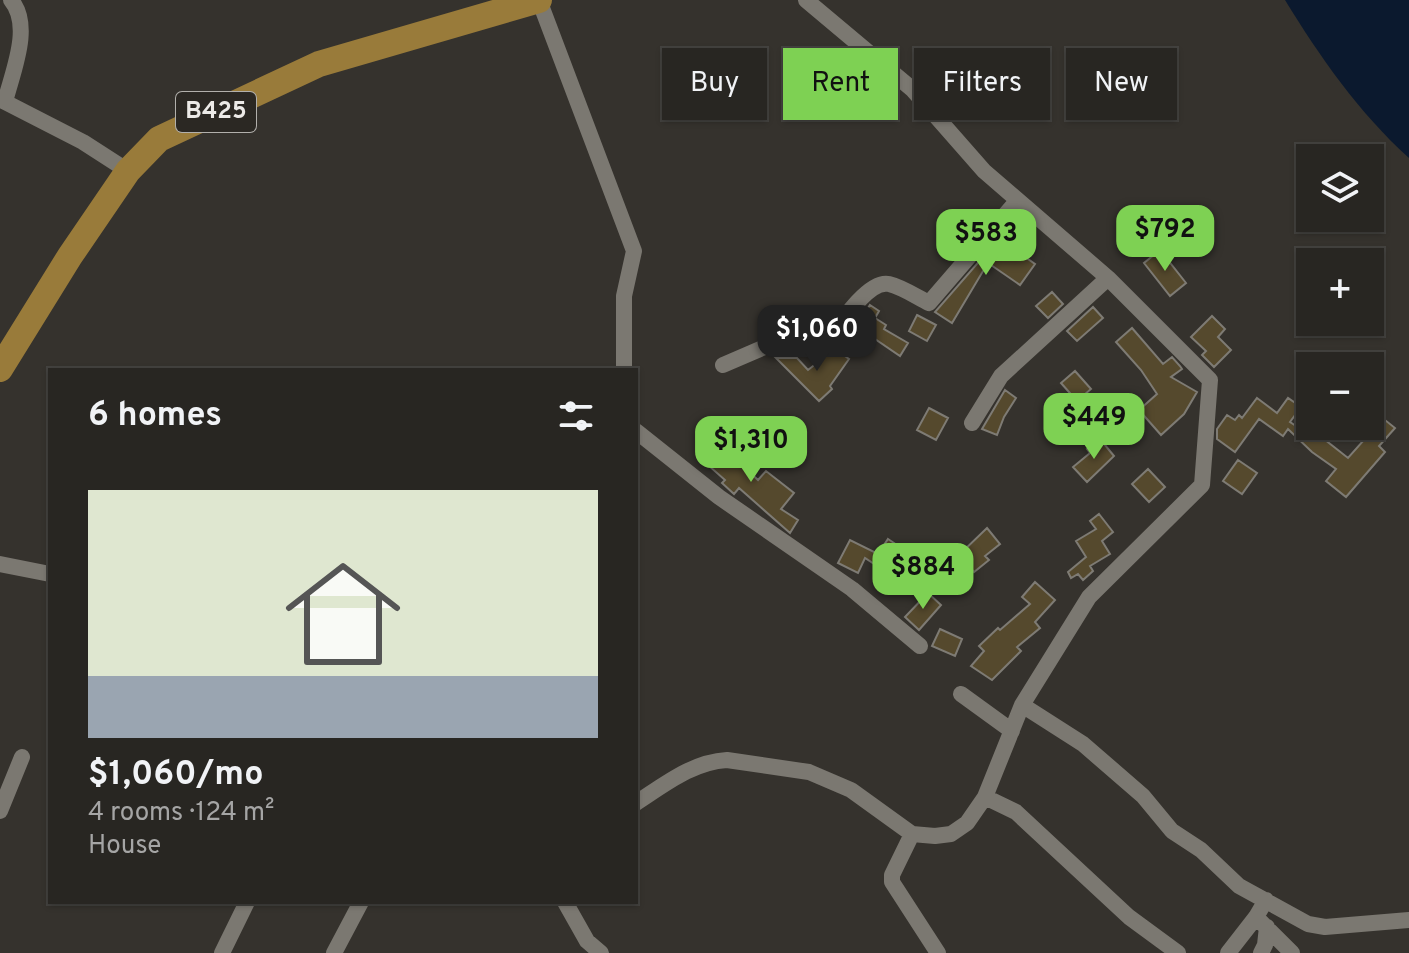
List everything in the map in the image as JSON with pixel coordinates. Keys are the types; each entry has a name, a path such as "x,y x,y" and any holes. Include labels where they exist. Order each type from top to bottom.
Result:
{"main road":[{"name":"B425","path":"0,369 70,256 128,171 159,139 319,64 539,0"}],"street":[{"path":"11,0 20,22 19,47 3,107 83,142 128,171"},
{"path":"539,0 634,251 624,296 624,368"},
{"path":"638,802 685,772 727,760 809,772 851,790 912,834 951,834 967,823 985,797 1022,705 1089,597 1202,485 1210,380 1108,278 984,171 912,89 806,0"},
{"path":"723,365 767,346 823,347 860,298 880,285 888,284 929,303 1017,201"},
{"path":"972,423 1001,376 1108,278"},
{"path":"638,433 719,497 852,589 920,646"},
{"path":"0,564 48,574"},
{"path":"961,694 1012,731"},
{"path":"1022,705 1083,744 1143,796 1172,831 1201,850 1239,886 1308,924 1325,927 1409,920"},
{"path":"0,811 22,757"},
{"path":"985,797 1016,812 1169,951"},
{"path":"912,834 892,875 892,882 938,953"},
{"path":"1261,953 1265,945 1262,922 1266,900"},
{"path":"222,953 246,904"},
{"path":"334,953 360,904"},
{"path":"566,904 587,941 601,953"},
{"path":"1228,953 1262,922"},
{"path":"1262,922 1292,953"}],"water":[{"path":"1285,0 1409,0 1409,158 1341,84"}],"building":[{"path":"997,241 1014,257 1018,252 1035,264 1020,285 991,265 986,266 952,323 935,312"},
{"path":"1160,250 1186,283 1170,296 1144,263"},
{"path":"1052,292 1063,304 1048,318 1036,306"},
{"path":"870,305 879,311 875,318 886,325 884,329 908,343 900,356 856,326"},
{"path":"1093,307 1103,318 1077,341 1067,331"},
{"path":"917,315 936,325 927,341 909,331"},
{"path":"1212,316 1225,329 1218,337 1231,350 1214,367 1202,355 1206,351 1191,337"},
{"path":"1132,328 1163,364 1172,357 1180,366 1182,369 1171,377 1197,392 1184,414 1161,435 1139,410 1157,394 1116,342"},
{"path":"835,349 849,359 830,386 832,389 819,401 776,358 797,358 808,370"},
{"path":"1075,371 1091,389 1077,401 1061,383"},
{"path":"1005,390 1016,398 997,435 982,429"},
{"path":"1257,398 1277,413 1288,398 1296,404 1296,414 1290,422 1296,426 1296,437 1288,429 1283,436 1259,419 1235,452 1217,439 1217,429 1227,415 1235,420 1239,415 1242,418"},
{"path":"929,408 948,418 936,440 917,430"},
{"path":"1384,419 1395,428 1379,446 1385,452 1346,497 1326,481 1336,469 1299,440 1325,440 1348,458 1364,440 1384,440"},
{"path":"1100,439 1114,456 1087,482 1073,467 1090,453 1087,449"},
{"path":"715,440 758,480 766,471 794,493 781,509 798,520 790,533 739,488 734,494 722,483 725,480 699,457"},
{"path":"1238,460 1257,473 1242,494 1223,481"},
{"path":"1148,469 1165,487 1149,502 1132,484"},
{"path":"1099,514 1113,532 1102,541 1110,554 1090,566 1093,571 1083,580 1078,574 1071,578 1068,572 1086,557 1076,541 1096,529 1090,521"},
{"path":"987,528 1000,544 985,556 989,560 974,572 960,554"},
{"path":"888,539 900,547 885,571 865,558 858,573 838,563 850,540 878,554"},
{"path":"1035,582 1055,600 1035,622 1040,628 1017,647 1021,651 992,680 971,666 984,651 979,646 1030,604 1022,597"},
{"path":"928,593 941,605 919,630 905,617"},
{"path":"940,629 962,639 955,656 932,646"}]}
